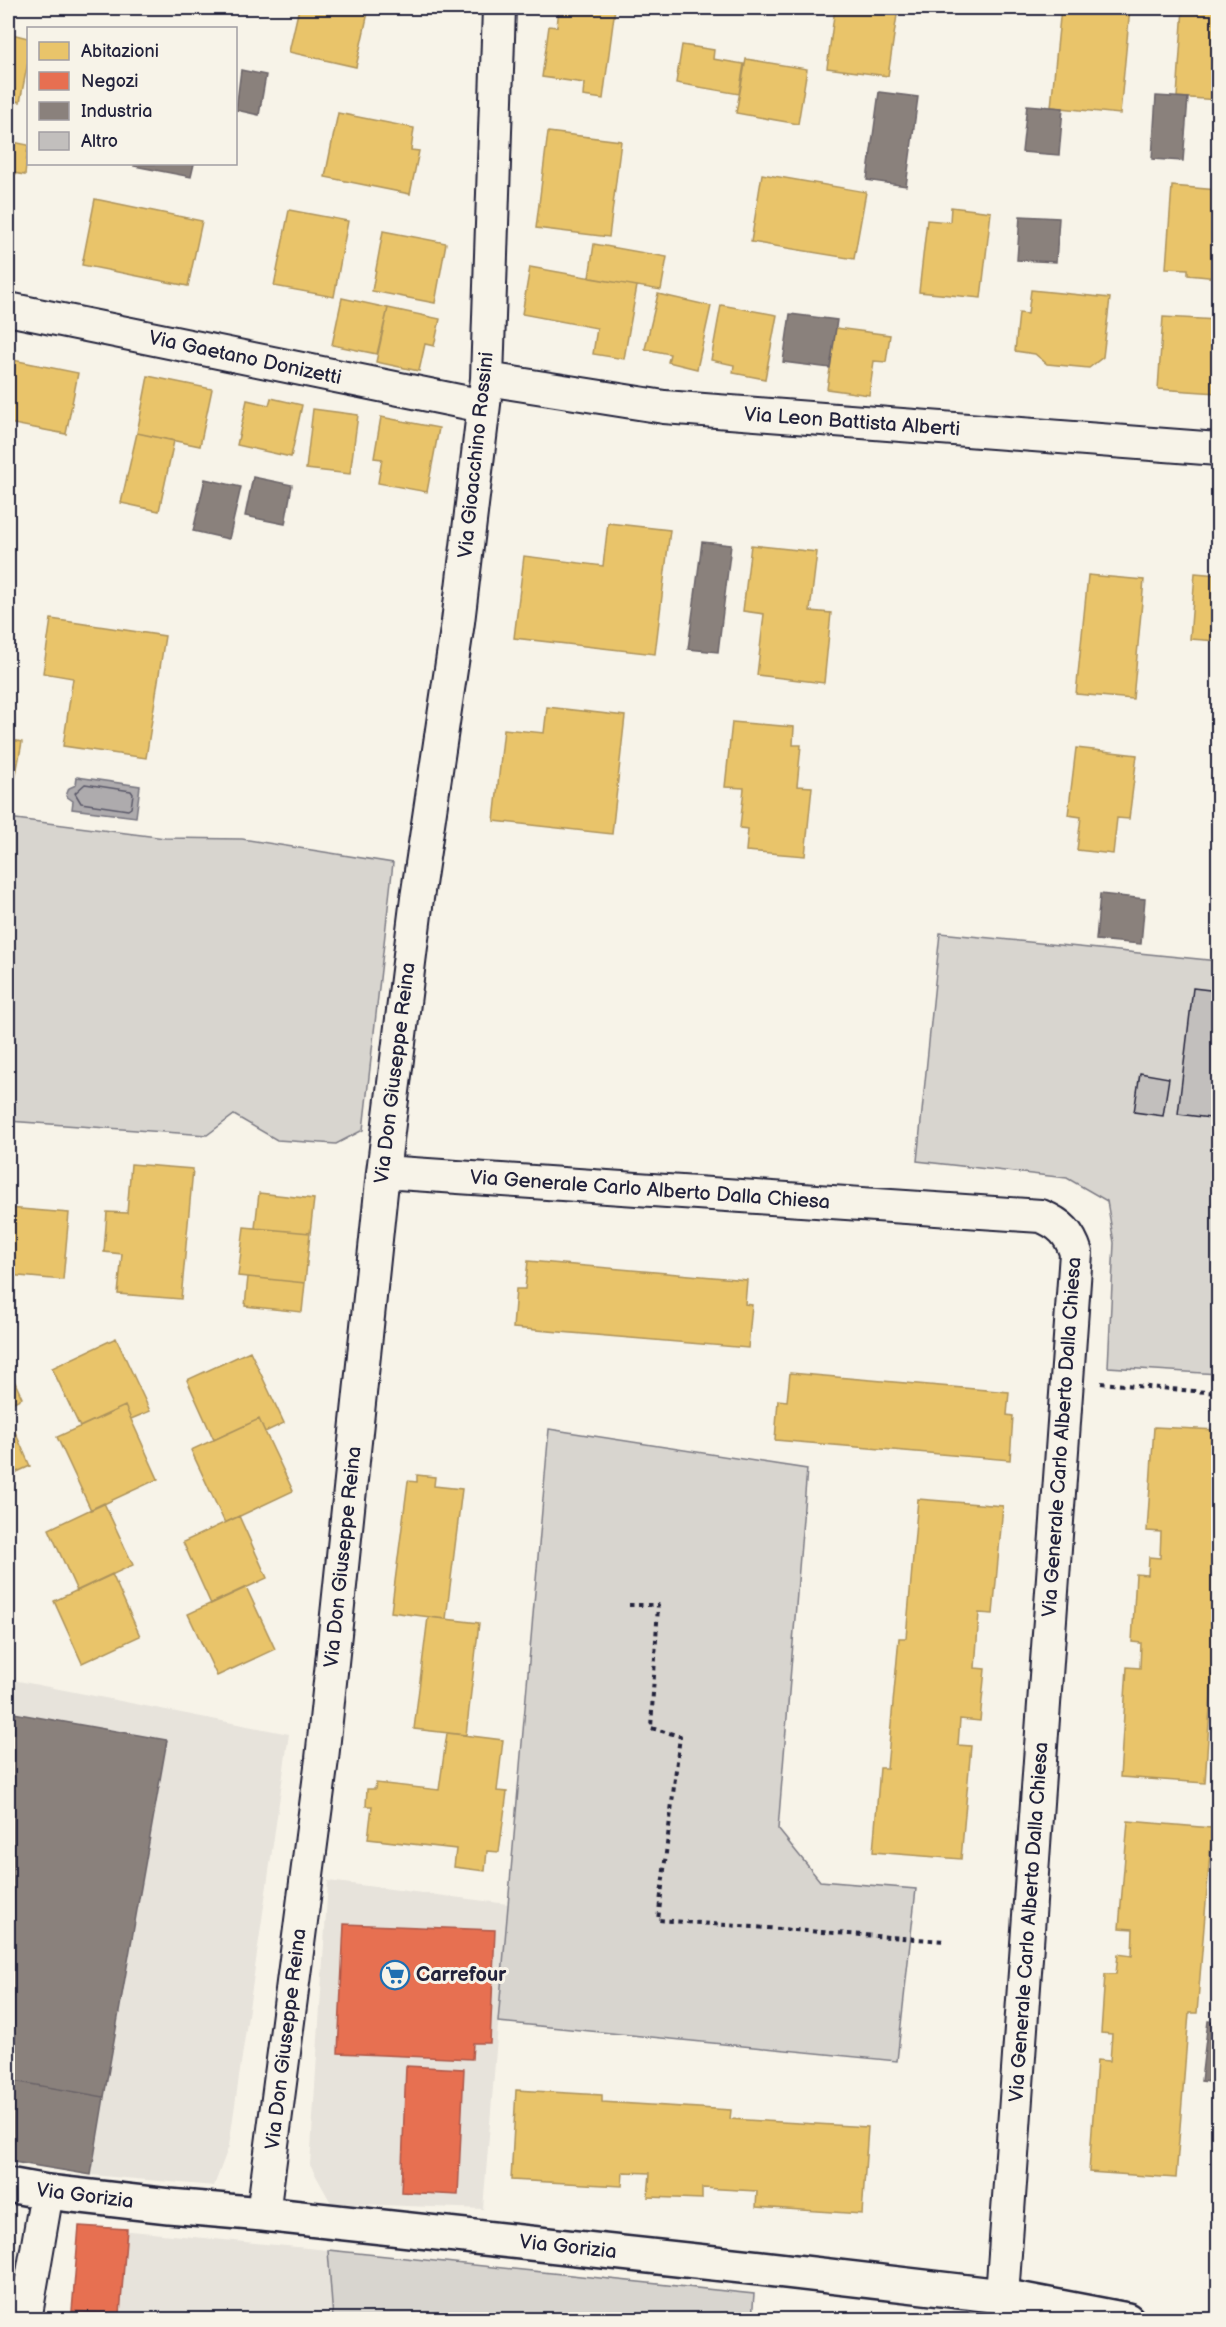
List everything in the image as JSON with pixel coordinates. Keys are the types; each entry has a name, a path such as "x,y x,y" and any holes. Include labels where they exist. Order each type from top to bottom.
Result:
{"street":[{"name":"Via Gioacchino Rossini","path":"417,898 458,622 485,392 499,8"},
{"name":"Via Gaetano Donizetti","path":"8,309 485,392"},
{"name":"Via Leon Battista Alberti","path":"485,392 1218,449"},
{"name":"Via Don Giuseppe Reina","path":"263,2214 323,1750 383,1172 417,898"},
{"name":"Via Generale Carlo Alberto Dalla Chiesa","path":"383,1172 1041,1216 1062,1227 1072,1240 1076,1254 1002,2296"},
{"name":"Via Gorizia","path":"8,2185 47,2192 169,2206 263,2214 1002,2296 1127,2319"},
{"path":"25,2319 47,2192"}],"path":[{"path":"1067,1380 1218,1393"},
{"path":"628,1605 658,1605 651,1728 680,1736 658,1920 944,1941"}],"shaded area":[{"path":"8,818 165,838 242,839 393,863 363,1130 336,1144 277,1140 234,1115 207,1135 8,1121"},
{"path":"940,933 1218,961 1218,1374 1108,1367 1114,1243 1107,1201 1067,1178 917,1161"},
{"path":"549,1429 807,1469 778,1829 820,1881 916,1889 897,2061 498,2022"},
{"path":"8,1679 289,1734 229,2146 214,2186 91,2175 8,2161"},
{"path":"328,1881 508,1904 483,2209 331,2203 310,2165"},
{"path":"79,2226 328,2250 333,2319 71,2320"},
{"path":"328,2250 754,2294 752,2319 333,2319"}],"water":[{"path":"77,777 140,786 136,817 72,809 73,801 66,796 69,788 76,785"}],"building: Abitazioni":[{"path":"299,8 369,8 356,67 289,52"},
{"path":"559,8 582,10 582,8 615,8 603,99 583,96 584,83 542,77 549,26 557,27"},
{"path":"835,8 898,8 888,76 827,68"},
{"path":"1061,8 1130,8 1120,114 1051,107"},
{"path":"1183,8 1218,8 1218,100 1177,97"},
{"path":"8,33 27,38 27,67 20,102 8,99"},
{"path":"682,45 714,50 713,59 744,64 739,94 676,83"},
{"path":"746,59 807,69 798,124 736,113"},
{"path":"338,113 414,128 411,150 419,151 410,194 325,177"},
{"path":"548,132 621,141 609,237 536,228"},
{"path":"8,141 27,145 25,175 8,172"},
{"path":"762,174 866,192 854,259 751,242"},
{"path":"1172,186 1218,190 1218,278 1188,275 1188,269 1166,268"},
{"path":"95,199 202,221 188,286 82,265"},
{"path":"951,207 991,212 981,298 919,292 927,220 950,222"},
{"path":"289,210 348,221 334,297 274,286"},
{"path":"383,231 446,243 435,303 372,291"},
{"path":"594,244 667,257 661,290 589,278"},
{"path":"530,267 637,286 624,359 593,354 597,328 522,314"},
{"path":"1031,290 1110,298 1103,357 1089,368 1047,364 1035,354 1015,351 1019,313 1028,314"},
{"path":"658,294 711,306 697,369 668,362 670,354 645,349"},
{"path":"342,298 388,308 377,354 332,345"},
{"path":"721,305 777,315 765,379 733,373 734,365 711,360"},
{"path":"388,308 440,319 434,346 425,344 419,371 376,362"},
{"path":"1163,317 1218,320 1217,393 1158,389"},
{"path":"836,328 890,335 886,362 874,361 869,395 827,389"},
{"path":"8,359 78,373 66,434 8,423"},
{"path":"148,376 212,389 200,446 137,433"},
{"path":"271,398 302,405 291,457 237,445 247,400 269,405"},
{"path":"313,409 358,415 350,474 306,469"},
{"path":"381,417 439,428 427,492 378,483 382,459 374,458"},
{"path":"137,433 174,441 159,511 121,503"},
{"path":"608,523 670,530 655,654 514,638 524,556 603,566"},
{"path":"751,545 817,552 810,611 831,613 824,683 757,675 764,614 743,611"},
{"path":"1195,573 1218,575 1218,641 1190,639"},
{"path":"1088,575 1144,580 1133,699 1076,694"},
{"path":"51,619 165,636 146,758 63,746 73,678 43,673"},
{"path":"547,707 625,716 612,834 494,821 504,729 544,733"},
{"path":"732,722 794,727 793,745 801,745 797,786 812,787 805,856 746,851 748,829 740,828 744,788 725,787"},
{"path":"8,739 22,742 11,801 8,800"},
{"path":"1076,748 1137,755 1129,819 1117,818 1113,854 1077,850 1081,817 1068,815"},
{"path":"131,1164 193,1169 181,1299 118,1294 122,1254 104,1252 107,1212 127,1213"},
{"path":"259,1193 314,1199 310,1233 255,1228"},
{"path":"8,1208 69,1213 63,1280 8,1275"},
{"path":"244,1227 310,1233 305,1283 238,1276"},
{"path":"528,1261 747,1280 745,1304 752,1305 748,1348 513,1328 516,1289 525,1289"},
{"path":"248,1277 305,1283 302,1312 245,1306"},
{"path":"116,1338 150,1411 131,1419 125,1406 80,1427 52,1368"},
{"path":"250,1351 284,1423 265,1432 259,1419 214,1440 187,1380"},
{"path":"8,1367 22,1398 8,1405"},
{"path":"790,1373 1009,1392 1007,1415 1013,1416 1010,1460 775,1440 778,1400 787,1401"},
{"path":"125,1406 158,1479 91,1510 57,1437"},
{"path":"8,1416 30,1466 8,1476"},
{"path":"259,1419 293,1491 225,1523 191,1450"},
{"path":"1154,1427 1218,1430 1218,1618 1216,1618 1205,1783 1120,1777 1127,1667 1140,1668 1141,1643 1132,1642 1136,1574 1148,1575 1149,1557 1160,1558 1161,1532 1147,1531"},
{"path":"417,1475 435,1477 434,1486 462,1489 446,1619 391,1612 408,1481 417,1482"},
{"path":"918,1499 1003,1506 993,1614 979,1613 975,1668 985,1669 980,1721 960,1719 958,1745 971,1746 961,1859 873,1852 880,1768 887,1768 899,1638 906,1638"},
{"path":"104,1503 133,1565 77,1591 49,1529"},
{"path":"239,1516 267,1578 211,1604 183,1542"},
{"path":"112,1574 140,1636 82,1663 54,1601"},
{"path":"246,1587 275,1649 217,1676 188,1614"},
{"path":"428,1617 479,1623 466,1735 414,1729"},
{"path":"447,1733 503,1740 497,1791 507,1792 499,1852 487,1851 485,1871 454,1867 456,1849 368,1839 372,1806 366,1806 367,1789 375,1789 376,1783 439,1790"},
{"path":"1128,1821 1212,1828 1197,2013 1189,2013 1176,2178 1089,2172 1097,2060 1110,2061 1112,2034 1101,2033 1105,1974 1116,1974 1118,1954 1132,1956 1133,1929 1119,1928"},
{"path":"516,2090 602,2095 602,2102 731,2110 730,2119 868,2127 862,2214 756,2207 757,2191 702,2188 702,2199 648,2197 650,2173 623,2172 622,2186 511,2180"}],"building: Negozi":[{"path":"344,1924 495,1930 490,2043 473,2043 472,2059 338,2053"},
{"path":"406,2066 464,2069 458,2195 401,2192"},
{"path":"79,2226 127,2229 120,2314 72,2311"},
{"path":"72,2311 120,2314 119,2320 71,2320"}],"building: Industria":[{"path":"241,70 266,75 259,115 237,110"},
{"path":"879,92 918,97 906,186 867,180"},
{"path":"1156,96 1188,98 1183,161 1152,159"},
{"path":"1027,105 1063,108 1059,155 1022,152"},
{"path":"134,165 194,165 191,177"},
{"path":"1020,216 1059,218 1056,262 1017,260"},
{"path":"790,314 837,320 830,368 783,362"},
{"path":"253,477 292,485 285,524 245,516"},
{"path":"205,479 241,487 229,539 193,531"},
{"path":"702,542 731,545 718,652 688,649"},
{"path":"1100,894 1145,899 1141,944 1096,940"},
{"path":"8,1712 167,1740 104,2097 8,2080 8,1952 13,1919 8,1918"},
{"path":"1208,2021 1218,2022 1218,2083 1201,2081"},
{"path":"8,2080 104,2097 91,2175 8,2161"}],"building: Altro":[{"path":"1193,988 1218,991 1218,1119 1178,1114"},
{"path":"1140,1073 1169,1078 1163,1116 1134,1112"}],"place":[{"name":"Carrefour","path":"395,1975"}]}
